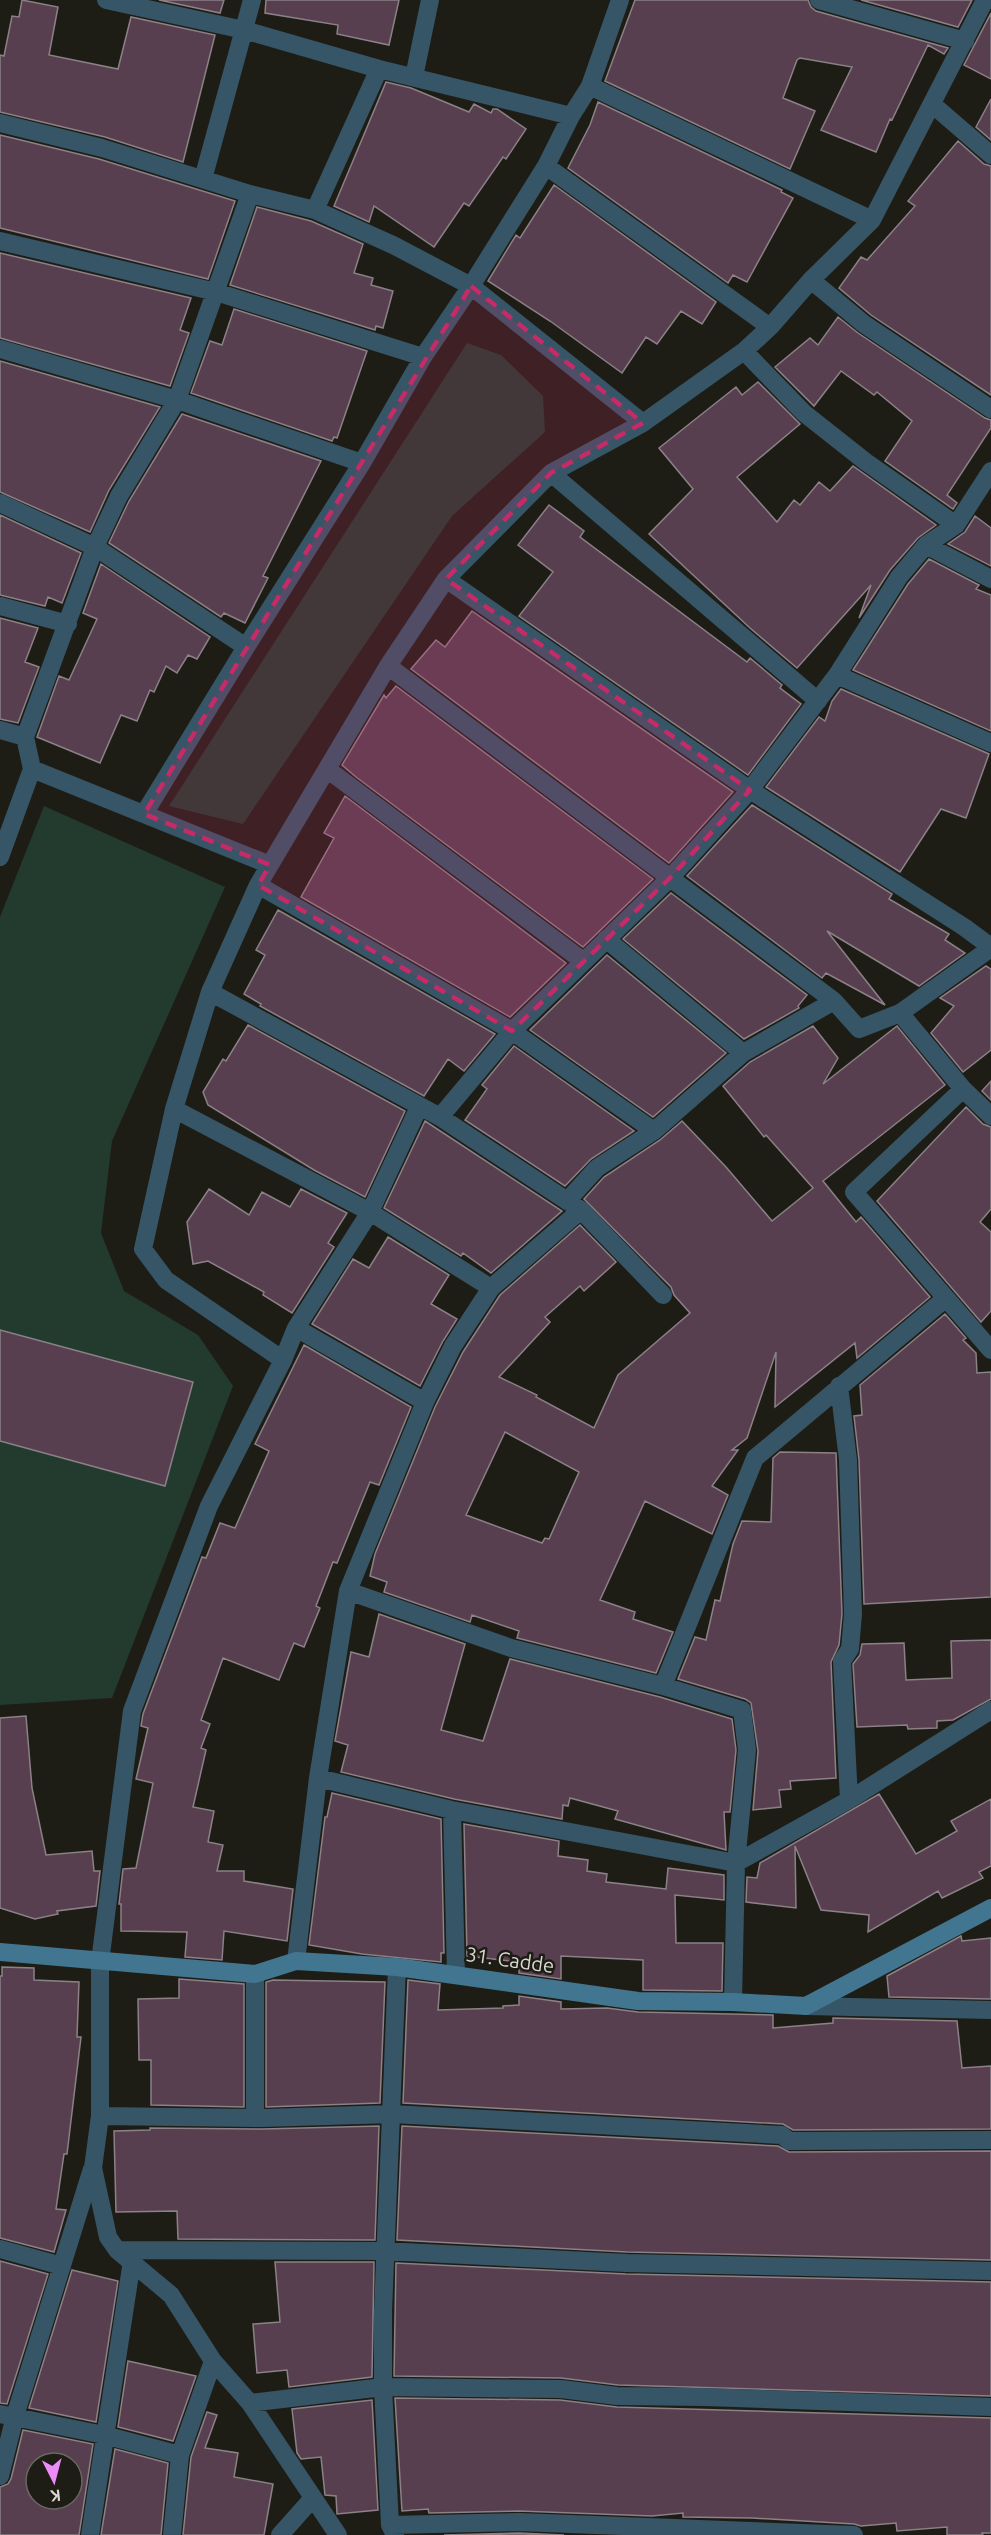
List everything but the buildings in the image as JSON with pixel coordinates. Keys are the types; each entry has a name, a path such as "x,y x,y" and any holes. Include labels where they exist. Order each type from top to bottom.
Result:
{"street":[{"path":"106,0 244,30 379,69 571,116"},
{"path":"203,179 252,0"},
{"path":"414,77 430,0"},
{"path":"144,814 362,463 423,357 471,286 546,166 571,116 590,86 620,0"},
{"path":"819,0 965,41"},
{"path":"283,1360 166,1280 143,1249 174,1109 210,992 258,885 387,666 446,579 552,473 643,423 744,351 770,327 811,280 872,220 985,0"},
{"path":"315,210 379,69"},
{"path":"590,86 872,220"},
{"path":"932,104 991,155"},
{"path":"0,123 102,148 250,194 315,210 393,245 471,286 643,423"},
{"path":"546,166 770,327"},
{"path":"0,857 3,835 32,769 25,737 95,547 119,496 177,400 250,194"},
{"path":"0,241 216,292 423,357"},
{"path":"811,280 864,324 991,409"},
{"path":"0,349 177,400 362,463"},
{"path":"744,351 804,413 866,462 956,525"},
{"path":"440,1118 512,1031 670,878 750,790 837,675 899,577 926,545 956,525 991,471"},
{"path":"552,473 818,701"},
{"path":"0,503 95,547 246,647"},
{"path":"926,545 991,579"},
{"path":"387,666 834,1001 859,1029 900,1013 991,948 964,927 750,790 446,579"},
{"path":"0,606 68,624"},
{"path":"837,675 991,743"},
{"path":"0,730 25,737"},
{"path":"32,769 270,865"},
{"path":"327,769 583,962"},
{"path":"258,885 512,1031 654,1131"},
{"path":"606,939 742,1053"},
{"path":"210,992 440,1118 574,1205 663,1295"},
{"path":"297,1961 318,1778 348,1591 425,1402 453,1346 491,1288 574,1205 597,1168 654,1131 742,1053 834,1001"},
{"path":"900,1013 963,1089 991,1116"},
{"path":"963,1089 854,1192 991,1350"},
{"path":"0,2476 8,2415 62,2266 93,2168 100,2116 100,1962 132,1711 208,1506 283,1360 296,1328 370,1212 419,1107"},
{"path":"174,1109 370,1212 491,1288"},
{"path":"663,1686 755,1458 946,1298"},
{"path":"296,1328 425,1402"},
{"path":"839,1386 848,1460 853,1614 850,1649 842,1661 849,1800"},
{"path":"348,1591 511,1648 663,1686 742,1710 747,1750 736,1863 733,2002"},
{"path":"318,1778 452,1810 736,1863 849,1800 991,1710"},
{"path":"452,1810 456,1976"},
{"path":"806,2006 991,1908"},
{"name":"31. Cadde","path":"0,1952 255,1974 297,1961 397,1967 638,2001 733,2002 806,2006"},
{"path":"397,1967 384,2251 383,2386 393,2530 519,2529 854,2535"},
{"path":"255,1974 255,2118"},
{"path":"806,2006 991,2010"},
{"path":"100,2116 255,2118 392,2114 782,2135 789,2141 991,2140"},
{"path":"93,2168 108,2237 125,2256 171,2295 213,2361 250,2403 338,2535"},
{"path":"0,2249 62,2266"},
{"path":"125,2256 384,2251 627,2263 991,2271"},
{"path":"90,2535 125,2256"},
{"path":"172,2535 180,2455 213,2361"},
{"path":"250,2403 383,2386 561,2389 617,2397 705,2397 991,2407"},
{"path":"8,2415 104,2435 180,2455"},
{"path":"280,2535 312,2499"}],"highlighted area":[{"path":"471,286 643,423 551,473 446,579 750,790 670,878 512,1031 258,885 270,865 144,814"}],"green space":[{"path":"467,343 501,355 543,396 545,432 452,516 243,824 169,806"},
{"path":"44,806 225,887 112,1141 101,1233 124,1291 198,1335 233,1386 112,1698 0,1705 0,917"}]}
